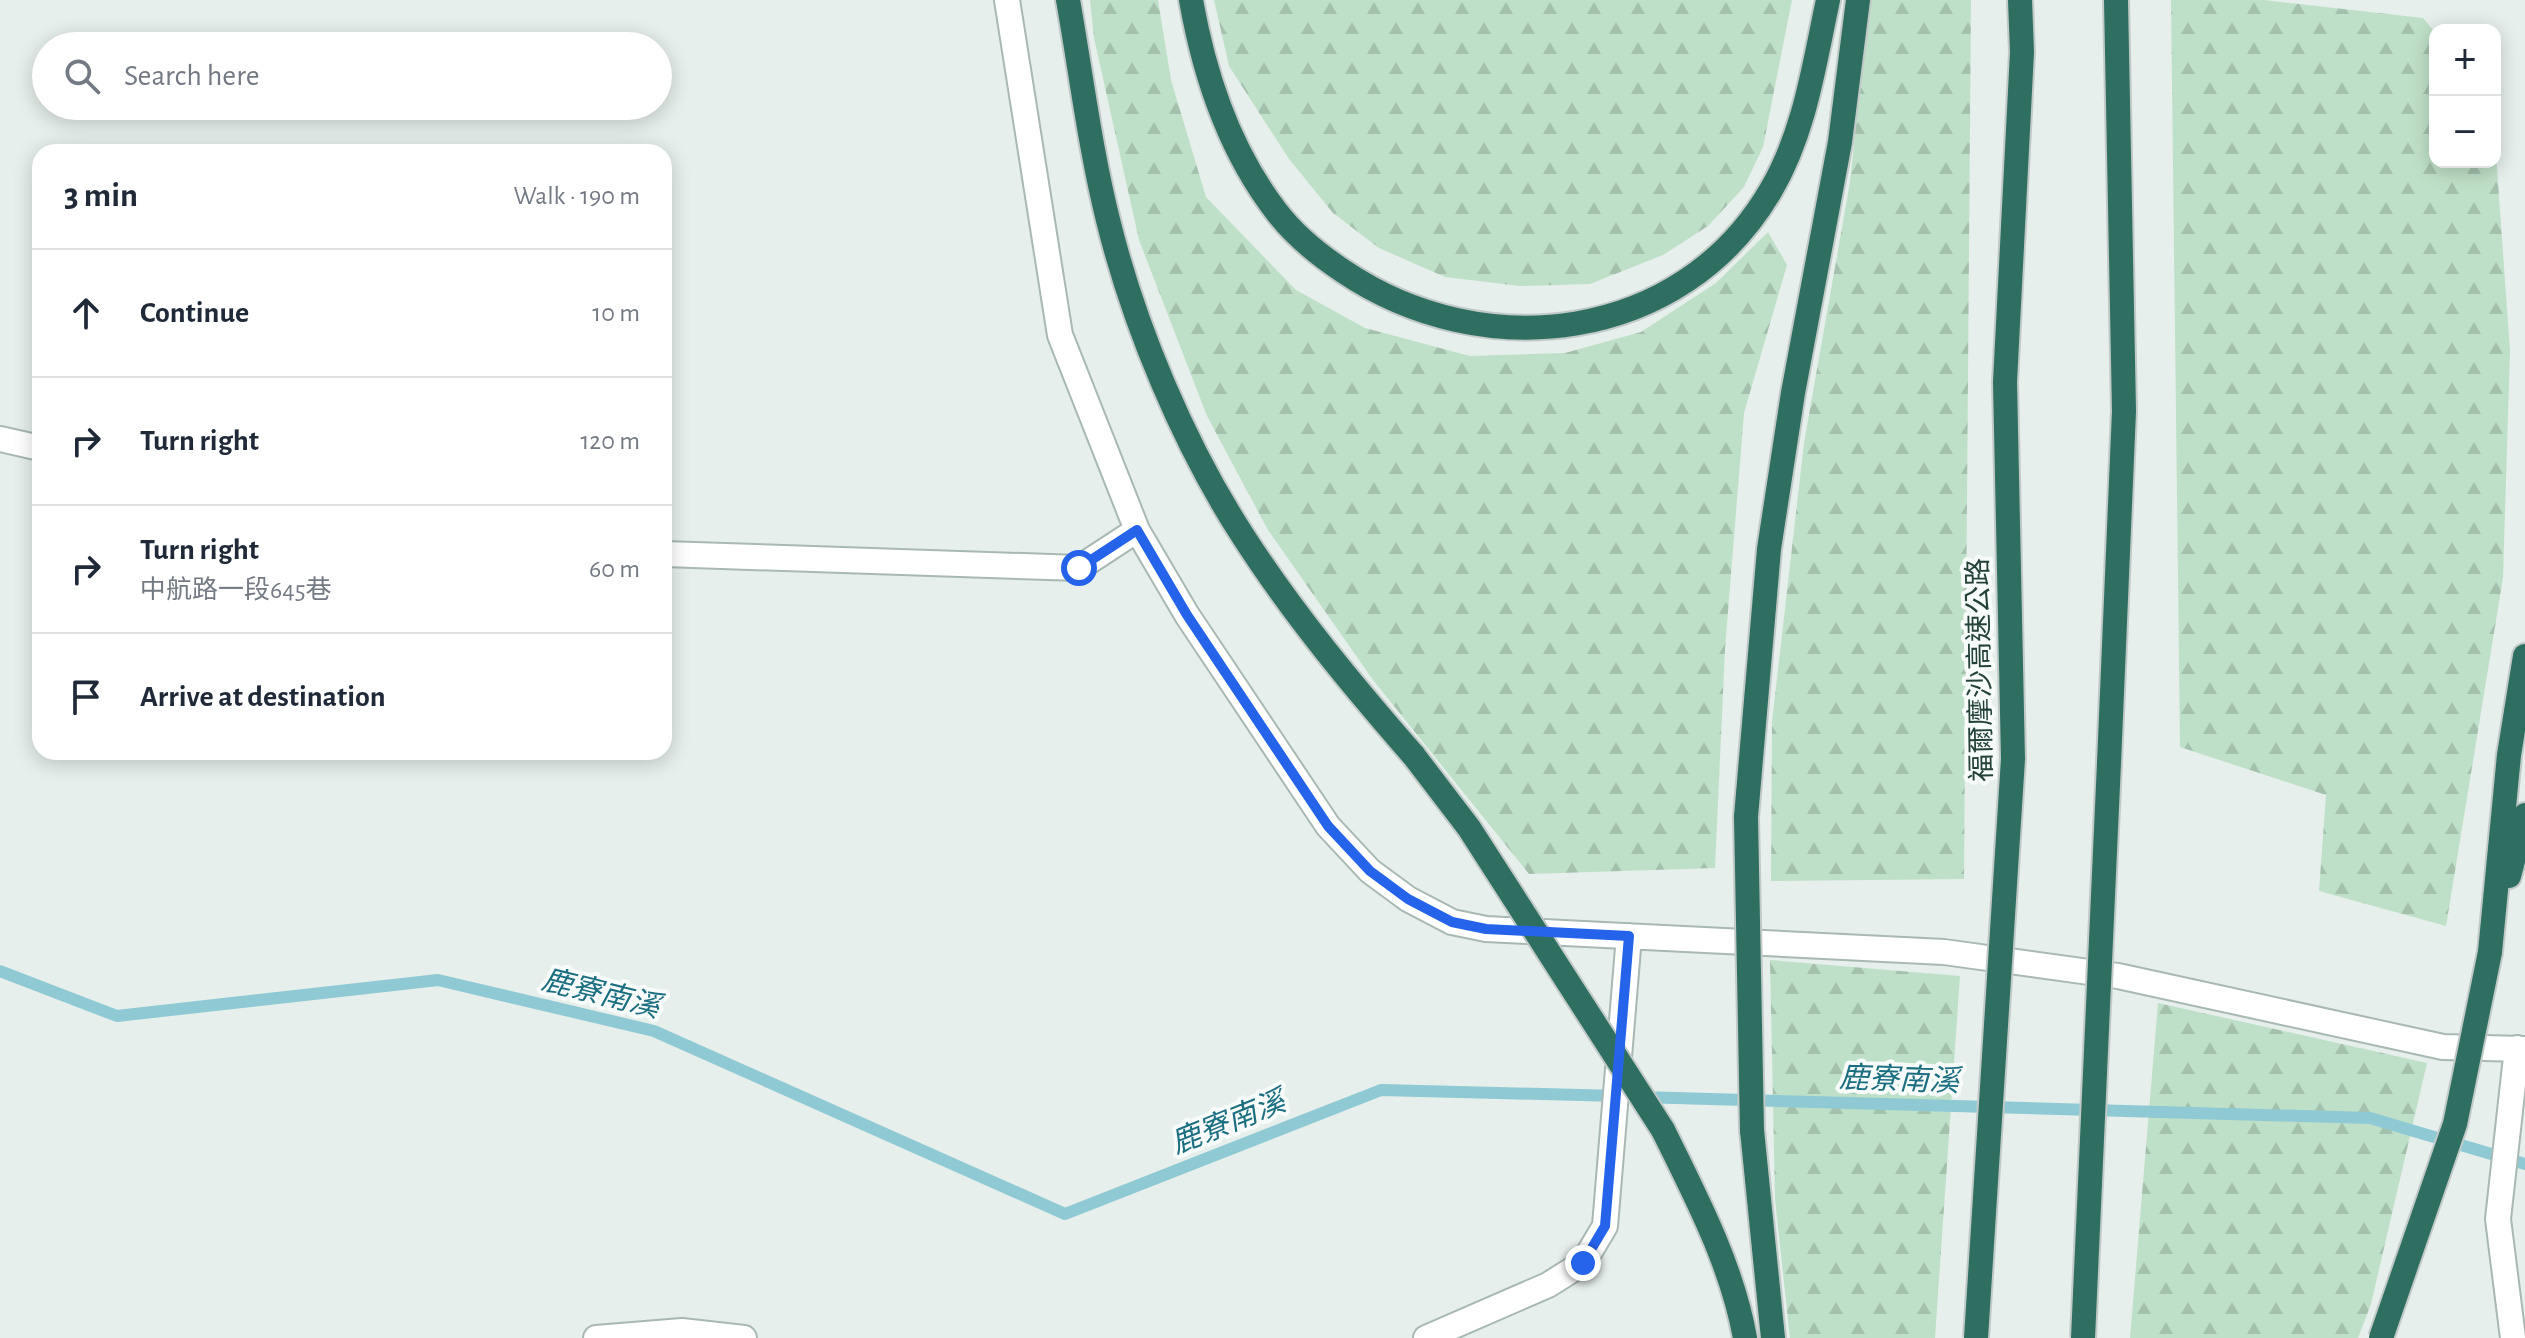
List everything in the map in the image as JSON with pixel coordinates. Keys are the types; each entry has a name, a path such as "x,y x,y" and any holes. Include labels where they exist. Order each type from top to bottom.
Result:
{"highway":[{"path":"1068,0 1108,221 1140,327 1193,446 1242,535 1277,585 1354,687 1414,756 1469,828 1663,1130 1697,1199 1736,1294 1745,1338"},
{"path":"1191,0 1207,71 1225,120 1248,167 1276,211 1301,238 1330,263 1394,301 1465,323 1531,329 1564,327 1632,309 1693,275 1721,252 1747,224 1770,192 1802,121 1828,0"},
{"path":"1773,1338 1752,1130 1746,817 1769,549 1793,393 1840,142 1858,0"},
{"name":"福爾摩沙高速公路","path":"1976,1338 2013,759 2005,382 2022,52 2020,0"},
{"path":"2083,1338 2124,411 2116,0"},
{"path":"2490,952 2509,755 2525,656"},
{"path":"2381,1338 2455,1124 2490,952 2525,815"}],"lane":[{"path":"1007,0 1060,335 1137,530 1187,615 1328,826 1370,871 1408,899 1452,922 1486,929 1944,952 2118,976 2443,1047 2521,1049 2498,1219 2513,1338"},
{"path":"0,439 32,446"},
{"path":"672,554 1079,568 1137,530"},
{"path":"1426,1338 1548,1285 1583,1263 1605,1226 1629,936"},
{"path":"596,1338 682,1331 744,1338"}],"green space":[{"path":"1090,0 1158,0 1171,80 1206,197 1296,290 1365,328 1470,356 1565,353 1641,332 1716,283 1768,232 1787,265 1744,413 1725,649 1715,868 1529,874 1373,680 1268,530 1207,416 1139,240 1094,38"},
{"path":"1214,0 1792,0 1763,147 1744,187 1708,226 1663,255 1590,284 1520,286 1445,277 1379,248 1333,213 1289,159 1229,66"},
{"path":"1869,0 1971,0 1964,879 1771,881 1772,722 1804,443 1850,182"},
{"path":"2171,0 2264,0 2423,18 2429,25 2429,168 2497,168 2510,351 2503,578 2446,926 2319,891 2326,795 2180,747"},
{"path":"1770,960 1960,976 1935,1338 1790,1338 1775,1199"},
{"path":"2158,1003 2427,1063 2371,1304 2358,1338 2130,1338"}],"waterway":[{"name":"鹿寮南溪","path":"0,971 117,1016 438,980 654,1031 1065,1214 1381,1090 1618,1096"},
{"name":"鹿寮南溪","path":"1640,1097 2370,1118 2525,1164"}],"route":[{"path":"1079,568 1137,530 1187,615 1328,826 1370,871 1408,899 1452,922 1486,929 1629,936 1605,1226 1583,1263"}]}
